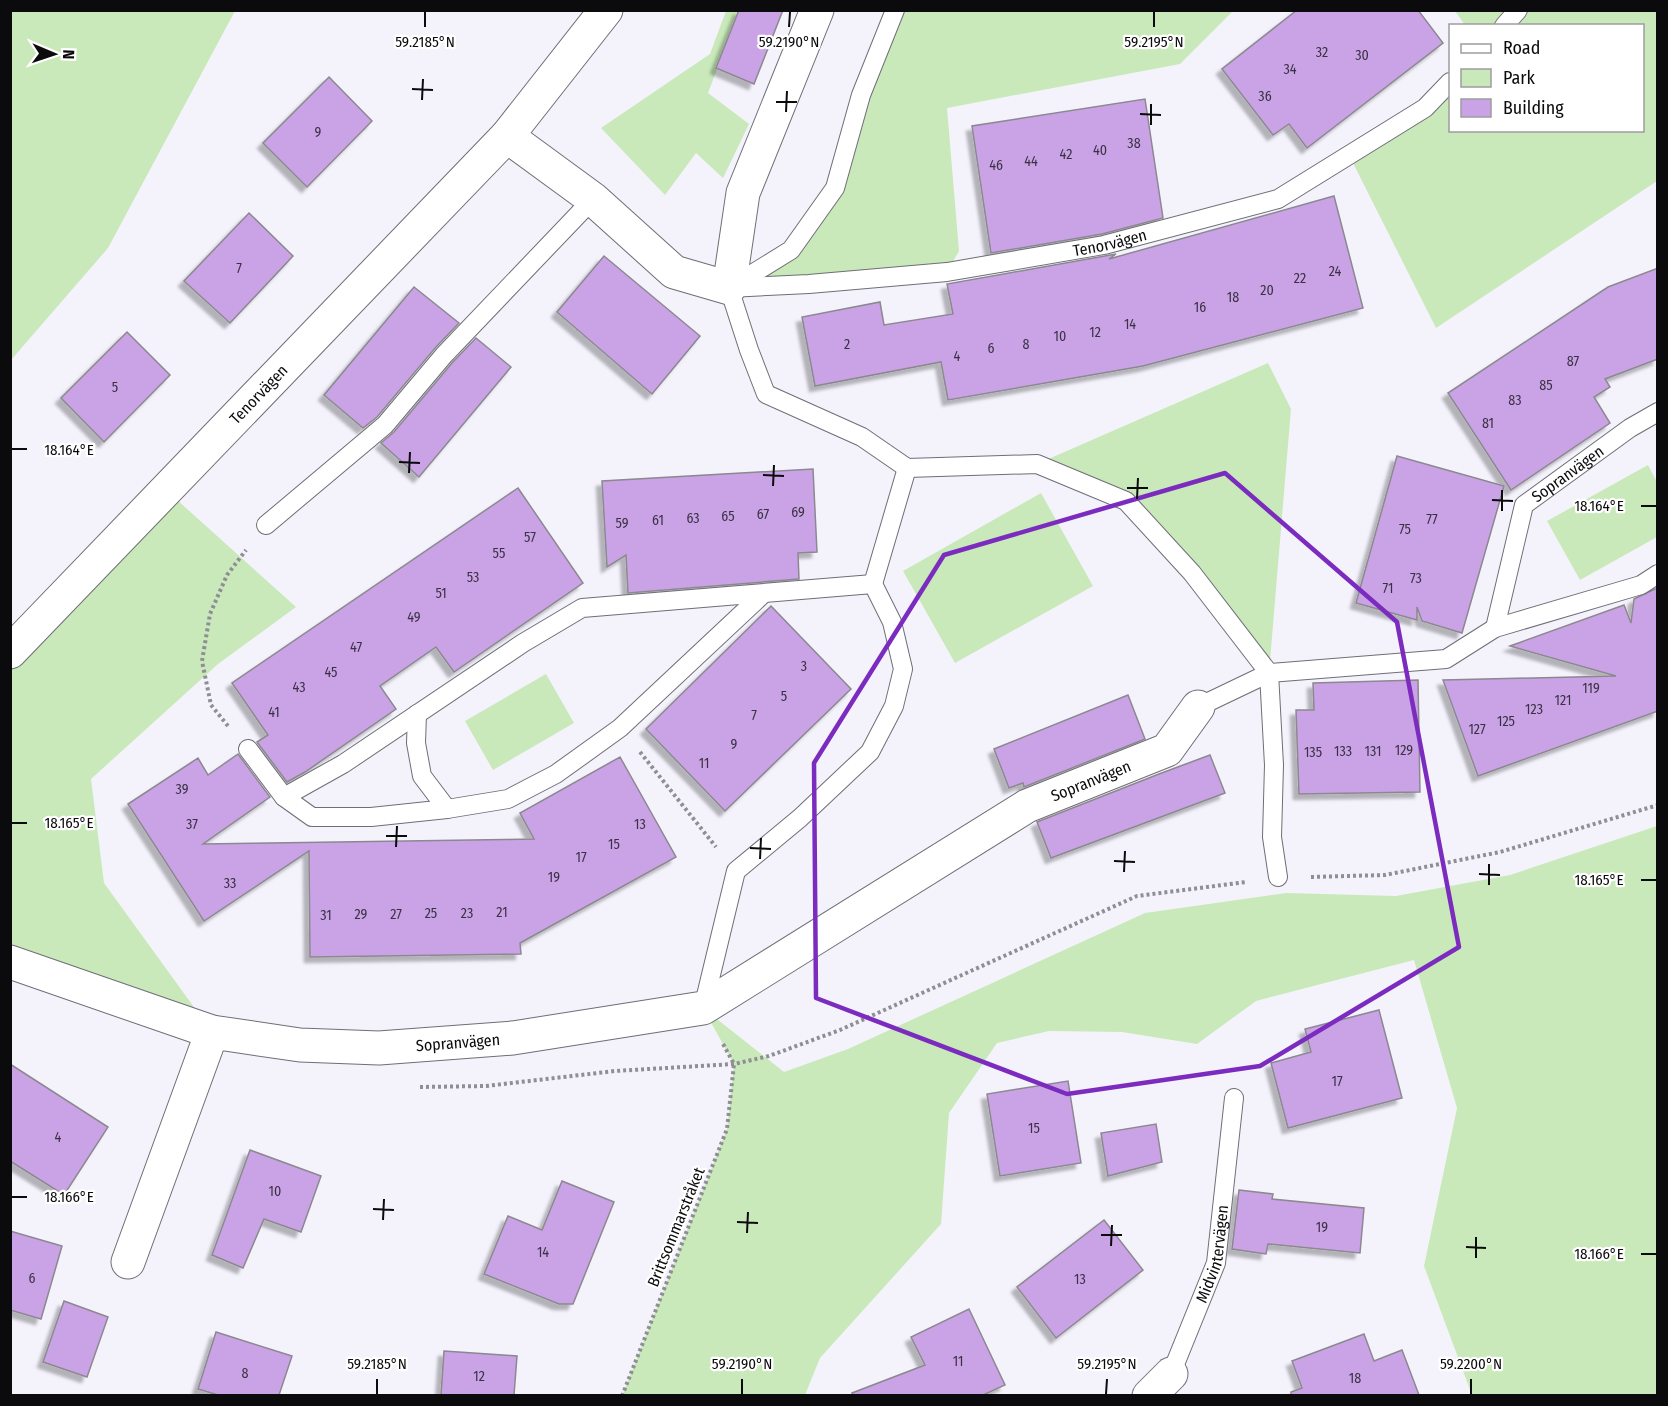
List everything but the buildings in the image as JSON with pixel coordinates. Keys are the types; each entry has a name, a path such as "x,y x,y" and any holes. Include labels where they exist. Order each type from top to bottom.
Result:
{"street":[{"name":"Tenorvägen","path":"10,652 507,136 606,10"},
{"path":"729,288 743,193 818,10"},
{"name":"Tenorvägen","path":"507,136 593,200 674,272 729,288"},
{"name":"Sopranvägen","path":"10,962 212,1032 300,1045 379,1048 513,1038 702,1008 1027,806 1167,750 1198,707"},
{"path":"128,1262 212,1032"}],"lane":[{"path":"895,10 861,95 835,188 791,250 729,288 766,394 862,437 907,468 1037,464 1126,501 1192,573 1269,673 1274,765 1272,837 1278,877"},
{"path":"1506,24 1518,10"},
{"name":"Tenorvägen","path":"729,288 809,284 947,272 1104,245 1278,200 1425,108 1449,83"},
{"path":"266,525 385,425 444,355 593,200"},
{"name":"Sopranvägen","path":"1496,628 1524,505 1630,428 1658,412"},
{"path":"702,1008 736,871 800,818 870,752 894,706 903,669 892,622 873,584 907,468"},
{"name":"Sopranvägen","path":"1198,707 1269,673 1446,658 1496,628 1641,585 1658,574"},
{"path":"284,797 343,764 523,644 582,608 873,584"},
{"path":"248,749 284,797 312,817 371,817 447,809 508,799 556,774 620,728 763,594"},
{"path":"417,714 416,743 422,776 447,809"},
{"name":"Midvintervägen","path":"1160,1385 1216,1263 1234,1098"}],"path":[{"path":"248,749 211,705 202,662 210,614 227,575 266,525"},
{"path":"620,728 736,871"},
{"path":"1278,877 1385,875 1500,852 1658,805"},
{"name":"Brittsommarstråket","path":"622,1395 728,1129 734,1064 769,1056 840,1030 1137,896 1278,877"}],"highlighted area":[{"path":"1225,473 1397,622 1459,947 1260,1066 1067,1094 816,998 814,763 944,555"}],"green space":[{"path":"11,10 235,11 108,248 11,360 10,59 12,54 10,50"},
{"path":"726,11 739,11 708,93 749,124 723,178 696,153 665,195 601,128 710,54"},
{"path":"895,11 1233,11 1180,64 947,108 959,251 947,272 729,288 791,250 835,188"},
{"path":"1455,11 1657,11 1657,181 1436,328 1349,155 1449,83 1449,132 1644,132 1644,24 1464,24"},
{"path":"1268,363 1291,409 1269,673 1126,501 1037,464"},
{"path":"1648,465 1657,482 1657,537 1580,580 1547,521"},
{"path":"166,490 296,607 218,664 91,779 104,883 212,1032 11,962 11,652"},
{"path":"1041,493 1093,586 955,663 903,571"},
{"path":"546,674 574,723 493,770 465,721"},
{"path":"1657,826 1657,1395 1472,1395 1424,1266 1457,1108 1414,960 1256,1001 1197,1044 1122,1032 1049,1031 997,1043 949,1113 941,1224 820,1358 805,1395 622,1396 727,1129 734,1064 703,1008 784,1072 848,1049 1145,913 1286,893 1396,896 1510,875"}]}
